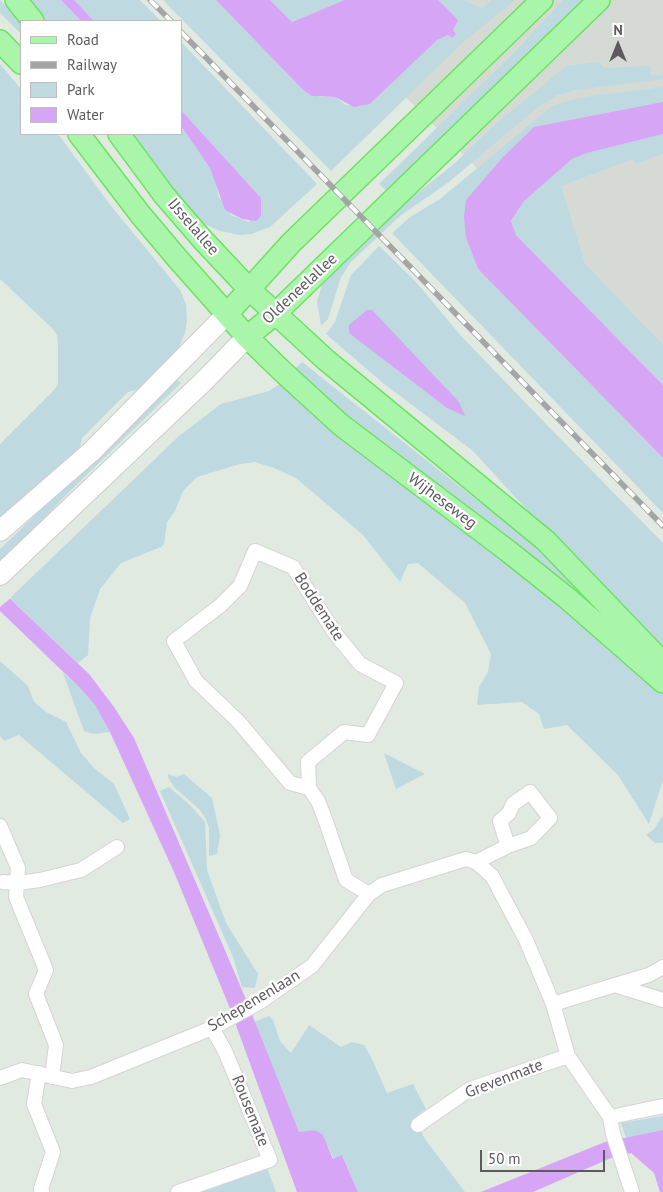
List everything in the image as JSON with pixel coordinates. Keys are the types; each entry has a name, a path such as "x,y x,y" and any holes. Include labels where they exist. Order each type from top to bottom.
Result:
{"main road":[{"path":"16,0 32,20"},
{"name":"Oldeneelallee","path":"0,531 92,451 227,314 291,243 542,0"},
{"name":"Oldeneelallee","path":"0,576 203,382 247,336 276,313 599,0"},
{"path":"0,41 20,62"},
{"name":"IJsselallee","path":"80,135 140,214 227,314"},
{"name":"IJsselallee","path":"120,135 195,232 249,289 276,313"},
{"path":"276,313 326,360 546,541 663,663"},
{"name":"Wijheseweg","path":"227,314 247,336 341,425 559,592 663,682"}],"street":[{"name":"Boddemate","path":"309,788 290,783 238,721 196,680 174,641 221,605 240,586 255,551 293,567 334,632 360,664 396,683 368,735 344,732 308,762 309,788 318,801 346,880 369,894"},
{"path":"0,826 18,868 16,897 46,970 36,994 56,1046 34,1104 53,1152 42,1192"},
{"path":"3,882 18,883 81,870 117,846"},
{"name":"Schepenenlaan","path":"0,1078 22,1070 72,1081 91,1077 218,1025 260,1002 312,966 369,894 382,884 466,859 476,862 508,846"},
{"path":"476,862 492,876 526,940 553,1004 568,1056 610,1117 620,1160 632,1192"},
{"path":"553,1004 649,975 663,967"},
{"path":"614,985 663,1000"},
{"name":"Rousemate","path":"178,1192 270,1160 225,1050 218,1025"},
{"name":"Grevenmate","path":"418,1125 470,1088 568,1056"},
{"path":"610,1117 663,1106"}],"shaded area":[{"path":"308,0 663,0 663,353"}],"green space":[{"path":"0,0 20,22 20,33 0,13"},
{"path":"27,0 61,0 80,20 43,20"},
{"path":"74,0 140,0 160,20 93,20"},
{"path":"163,0 216,0 303,90 320,97 335,97 346,105 370,104 437,40 448,35 452,38 456,34 453,30 457,20 438,0 464,0 482,9 492,0 515,0 461,44 331,171"},
{"path":"270,0 345,0 292,22"},
{"path":"563,0 587,0 388,192 379,184 515,52"},
{"path":"182,43 317,184 270,227 251,234 240,235 220,231 202,223 179,199 131,135 182,135 182,127 210,168 216,180 218,195 231,215 249,222 261,198 182,111"},
{"path":"598,62 605,68 650,66 651,75 663,75 663,79 576,90 557,95 538,107 449,182 400,216 351,262 341,277 328,319 321,326 317,301 322,285 395,211 455,163 491,128 566,66"},
{"path":"0,64 20,88 20,135 59,135 111,206 180,290 186,304 187,320 185,333 175,356 143,388 128,392 82,438 79,451 0,525 0,444 58,384 58,346 57,335 52,328 0,279"},
{"path":"663,87 663,102 534,127 466,238 478,269 663,458 663,513 392,233 410,217 440,199 552,106 577,98"},
{"path":"663,134 663,154 635,164 633,159 561,186 585,264 663,345 663,385 516,235 511,221 524,201 572,159 587,153"},
{"path":"379,246 416,282 462,337 663,543 663,648 548,533 473,451 383,383 326,334 335,322 351,275"},
{"path":"302,362 533,542 620,635 354,426 294,370"},
{"path":"176,379 181,383 66,495 0,566 0,549"},
{"path":"284,381 536,580 663,693 663,780 649,824 618,775 567,725 544,729 539,714 522,702 477,705 479,687 488,672 491,654 465,603 418,563 408,564 400,582 363,535 296,478 274,468 255,462 240,464 197,477 183,491 175,511 167,522 164,544 161,547 121,563 100,589 90,618 88,655 78,663 10,598 179,436 221,404 269,391"},
{"path":"0,661 28,686 34,702 46,712 66,722 81,753 94,768 114,784 130,819 123,823 19,735 4,741 0,736"},
{"path":"63,673 95,705 110,732 94,734 84,731"},
{"path":"384,753 425,774 396,789"},
{"path":"168,774 176,777 184,774 212,798 220,835 217,854 209,856 209,828 206,819 199,809 174,787"},
{"path":"169,787 190,805 205,822 207,870 226,923 258,974 255,988 242,987 233,957 160,791"},
{"path":"663,815 663,843 655,843 646,835 654,829"},
{"path":"269,1016 273,1020 280,1041 291,1053 309,1025 341,1047 352,1042 364,1045 387,1093 413,1084 426,1109 414,1118 425,1139 465,1192 358,1192 343,1156 334,1159 328,1146 315,1130 299,1133 254,1022"},
{"path":"663,1116 663,1130 626,1138 621,1123"},
{"path":"267,1168 276,1192 195,1192 204,1188 209,1190"}],"water":[{"path":"61,0 74,0 93,20 80,20"},
{"path":"216,0 270,0 292,22 345,0 438,0 458,20 453,30 456,34 452,38 448,35 437,40 370,104 354,107 335,97 312,96 303,90"},
{"path":"663,102 663,134 587,153 572,159 524,201 511,221 516,235 663,385 663,458 478,269 466,238 464,217 466,200 503,157 534,127"},
{"path":"182,111 261,198 261,216 256,221 242,219 225,210 210,168 182,127"},
{"path":"367,310 372,310 459,402 465,416 447,408 349,333 349,325"},
{"path":"0,589 89,674 134,738 245,997 299,1132 315,1130 323,1135 333,1159 342,1155 358,1192 297,1192 229,1006 174,872 110,732 95,705 80,688 0,611"},
{"path":"663,1130 663,1192 660,1192 654,1173 631,1153 611,1158 533,1192 481,1192 605,1142"}],"pier":[{"path":"0,586 12,597 0,607"}],"railway":[{"path":"150,0 170,20"},
{"path":"182,33 663,526"}]}
